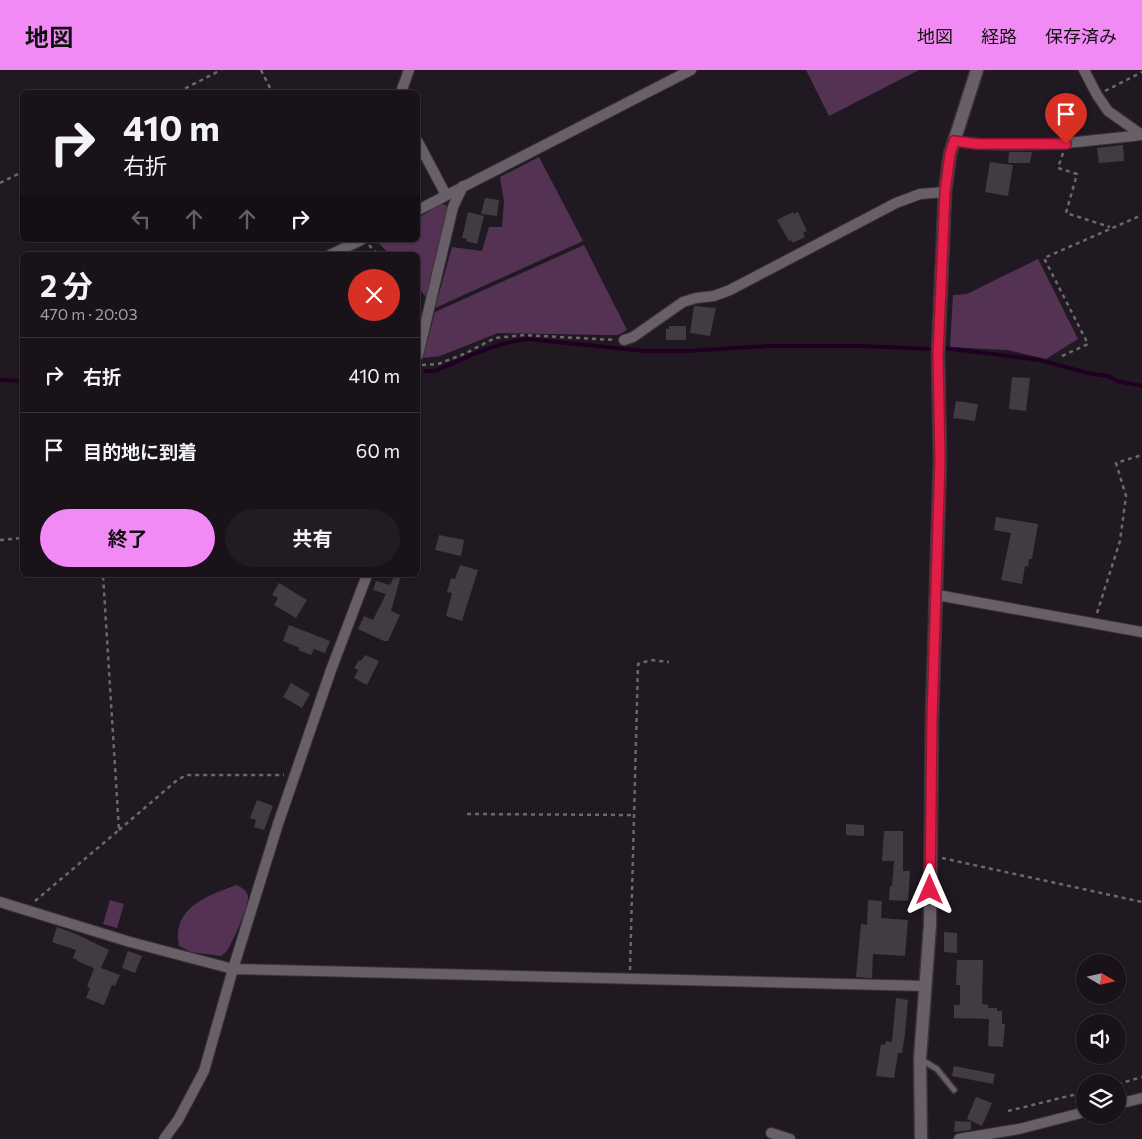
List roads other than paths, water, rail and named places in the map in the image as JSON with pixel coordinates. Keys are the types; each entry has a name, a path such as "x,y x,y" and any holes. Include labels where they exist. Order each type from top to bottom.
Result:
{"street":[{"path":"402,90 409,70"},
{"path":"420,209 691,70"},
{"path":"921,1139 920,1058 930,925 932,719 940,460 938,355 945,192 950,154 977,70"},
{"path":"1084,70 1108,111 1142,135"},
{"path":"954,141 978,144 1066,144 1142,135"},
{"path":"420,146 446,195"},
{"path":"420,347 453,207 463,186"},
{"path":"624,340 633,337 683,302 714,296 730,290 896,203 920,194 945,192"},
{"path":"336,252 357,242"},
{"path":"164,1139 178,1120 204,1071 233,969 295,774 365,577"},
{"path":"936,595 1142,632"},
{"path":"0,902 130,942 233,969 926,986"},
{"path":"1126,1102 1142,1098"},
{"path":"959,1139 1019,1129 1076,1114"},
{"path":"771,1133 790,1139"}],"lane":[{"path":"920,1058 937,1069 954,1090"}],"waterway":[{"path":"425,371 435,371 491,347 528,339 644,351 686,351 767,346 863,346 931,349"},
{"path":"944,348 1040,360 1142,386"},
{"path":"0,380 20,381"}]}
